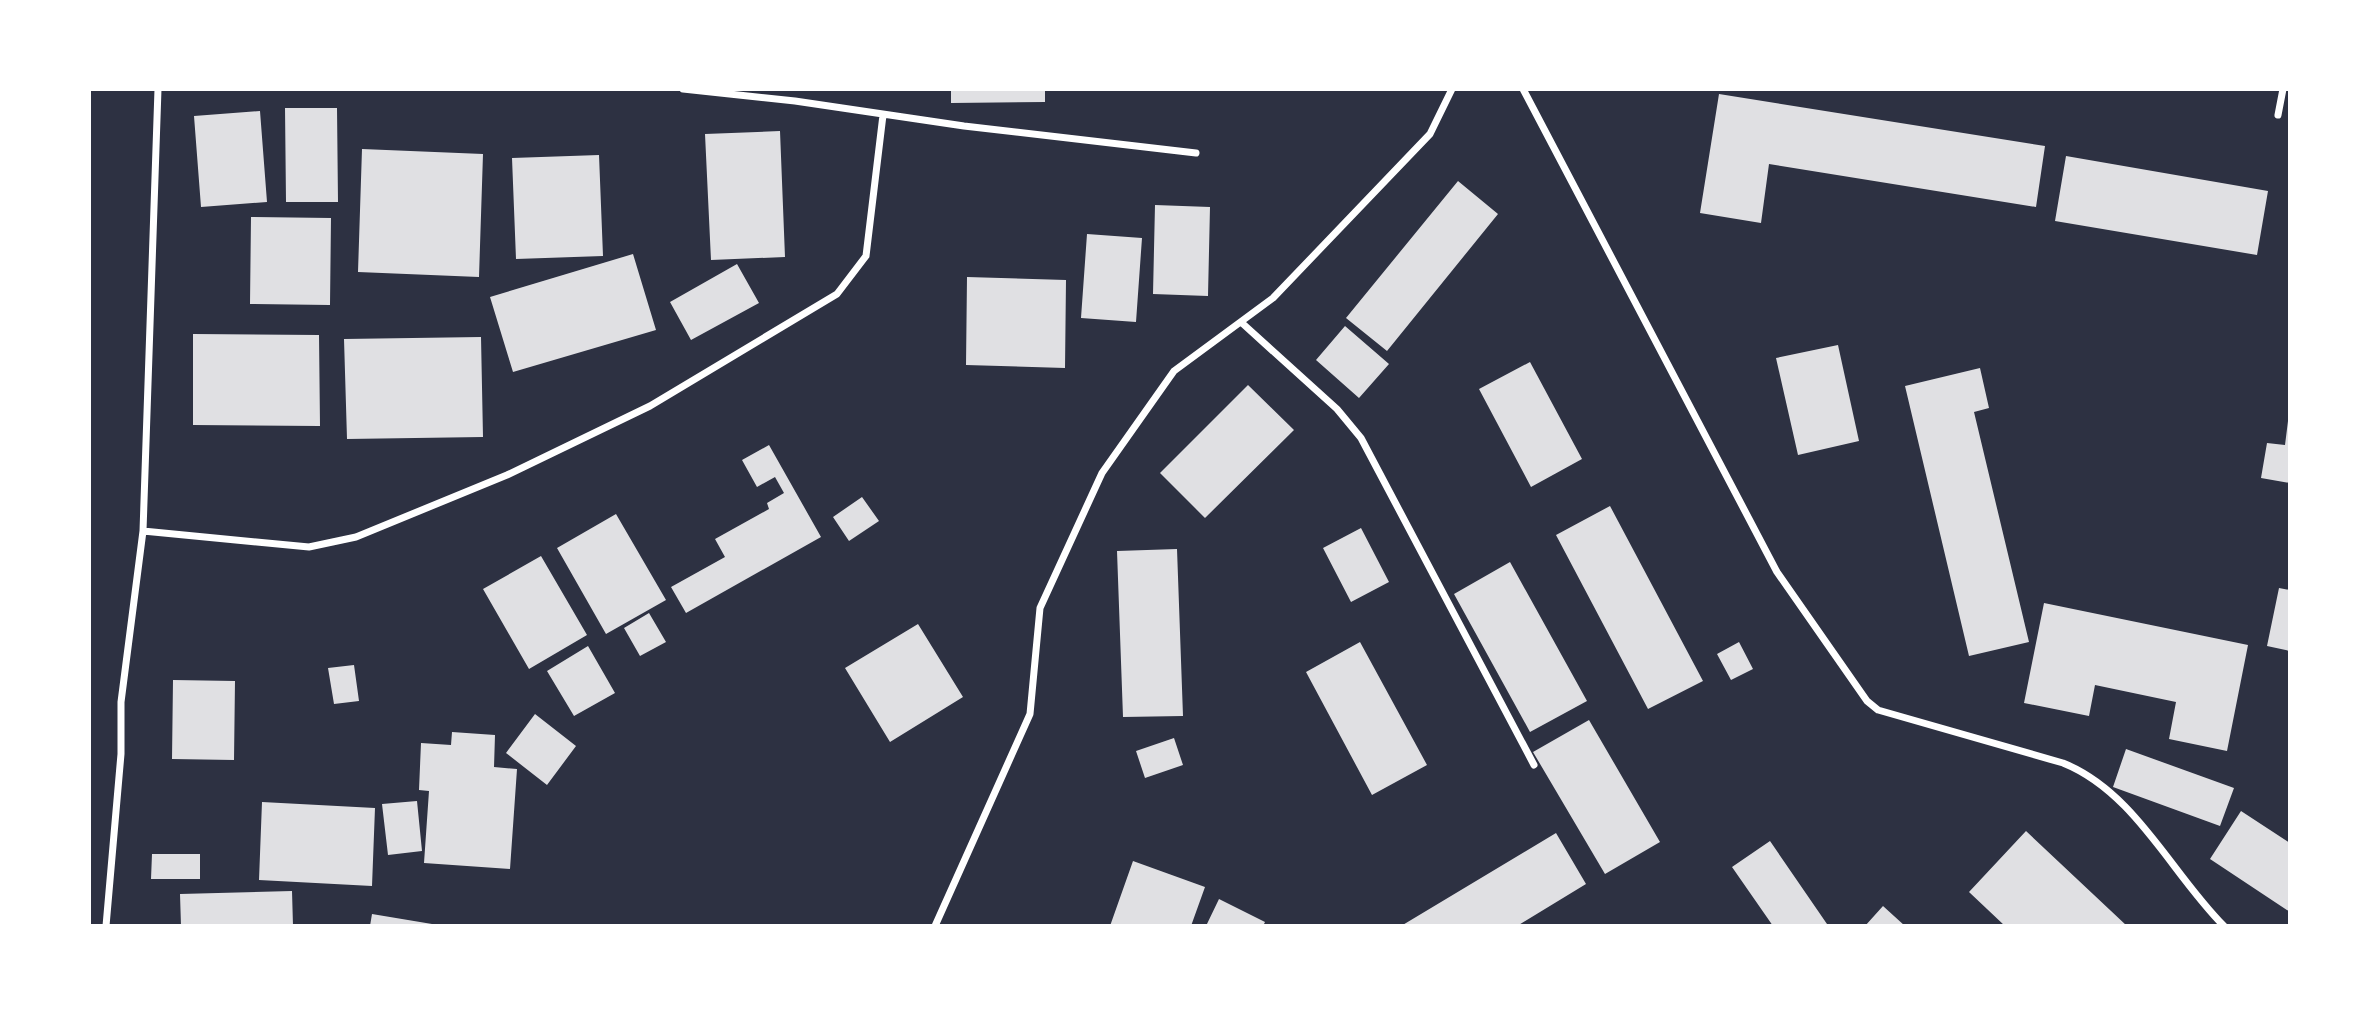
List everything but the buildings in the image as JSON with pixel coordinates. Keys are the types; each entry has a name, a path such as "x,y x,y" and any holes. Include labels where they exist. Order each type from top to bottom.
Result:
{"street":[{"path":"106,926 121,754 121,702 143,531 158,89"},
{"path":"683,89 1196,153"},
{"path":"935,926 1030,714 1040,608 1102,473 1174,370 1273,298 1430,134 1452,89"},
{"path":"1523,89 1777,572 1867,701 1878,710 2063,763 2091,776 2141,824 2224,926"},
{"path":"2278,115 2283,89"},
{"path":"143,531 309,547 356,537 496,480 650,406 837,294 866,256 883,115"},
{"path":"1241,323 1337,409 1361,438 1534,765"}]}
